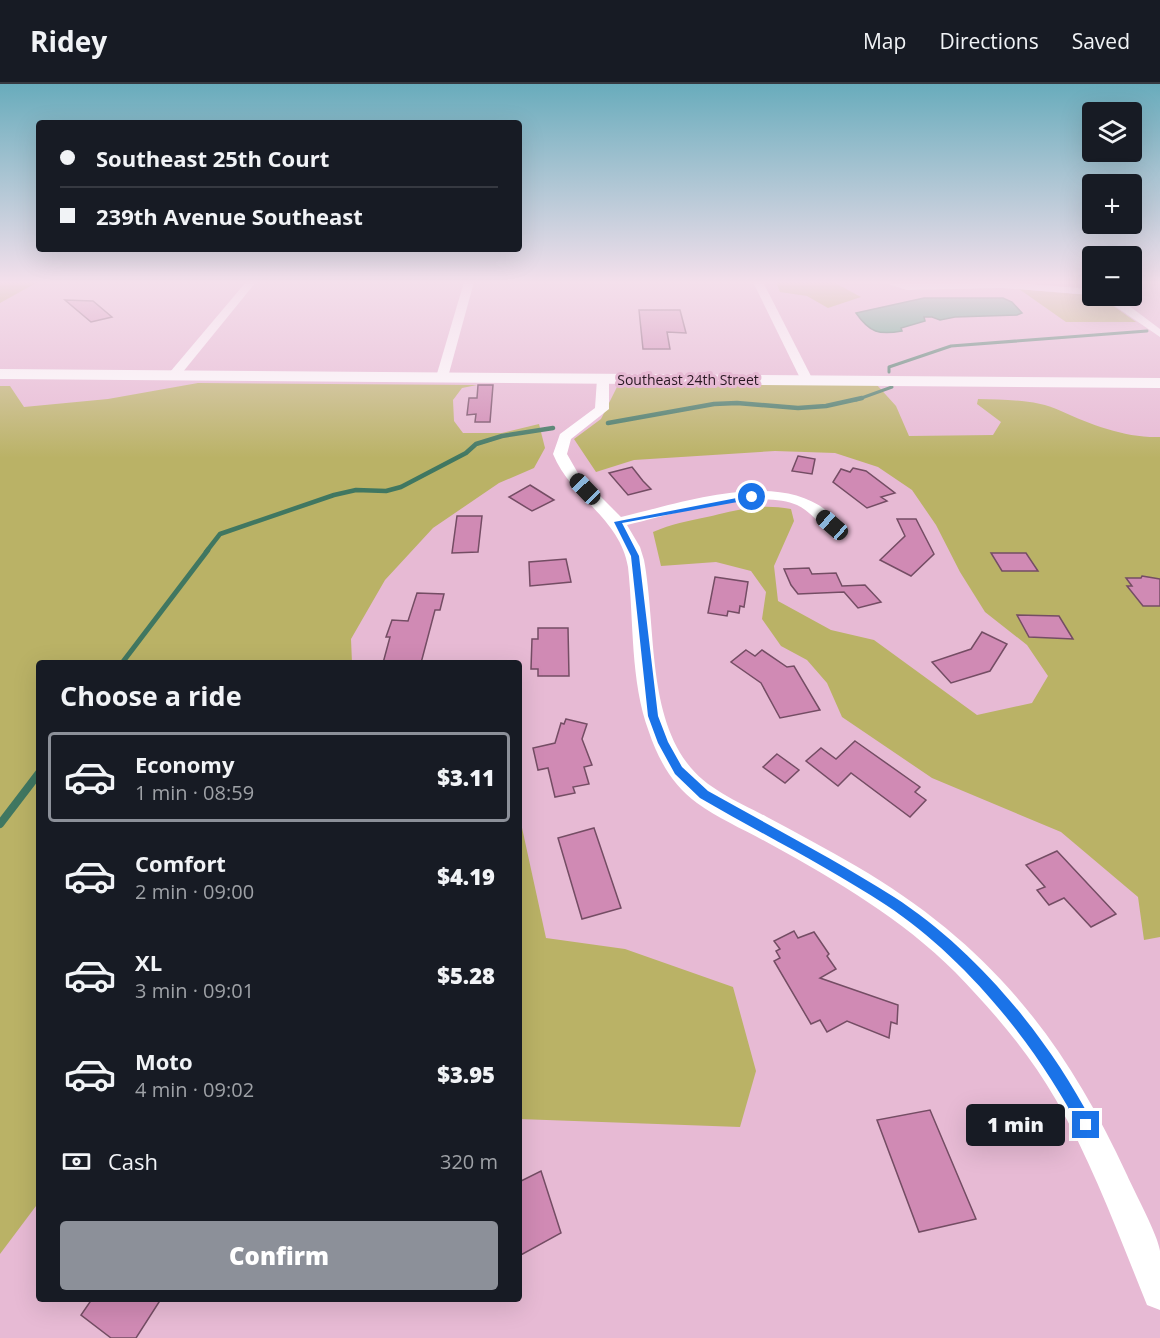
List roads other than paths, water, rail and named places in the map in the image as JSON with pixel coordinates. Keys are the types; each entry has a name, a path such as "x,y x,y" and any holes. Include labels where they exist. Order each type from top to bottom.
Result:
{"street":[{"path":"174,375 203,341"},
{"path":"442,377 452,341"},
{"path":"787,341 807,380"},
{"name":"Southeast 24th Street","path":"0,374 1160,383"},
{"path":"603,379 602,409 565,437 560,454 569,472 618,522 635,556 653,716 663,743 679,770 704,795 891,902 935,936 979,978 1024,1029 1066,1087 1106,1164 1160,1292"},
{"path":"618,522 727,500 770,496 803,502 832,525"}],"waterway":[{"path":"889,372 889,367 951,346 1023,341"},
{"path":"861,398 892,387"},
{"path":"608,423 714,404 737,403 798,408 826,406 861,398"},
{"path":"856,400 861,398"},
{"path":"206,552 220,534 334,495 356,490 386,491 401,487 466,453 476,444 502,436 553,428"},
{"path":"124,660 208,550"},
{"path":"0,824 36,777"}]}
